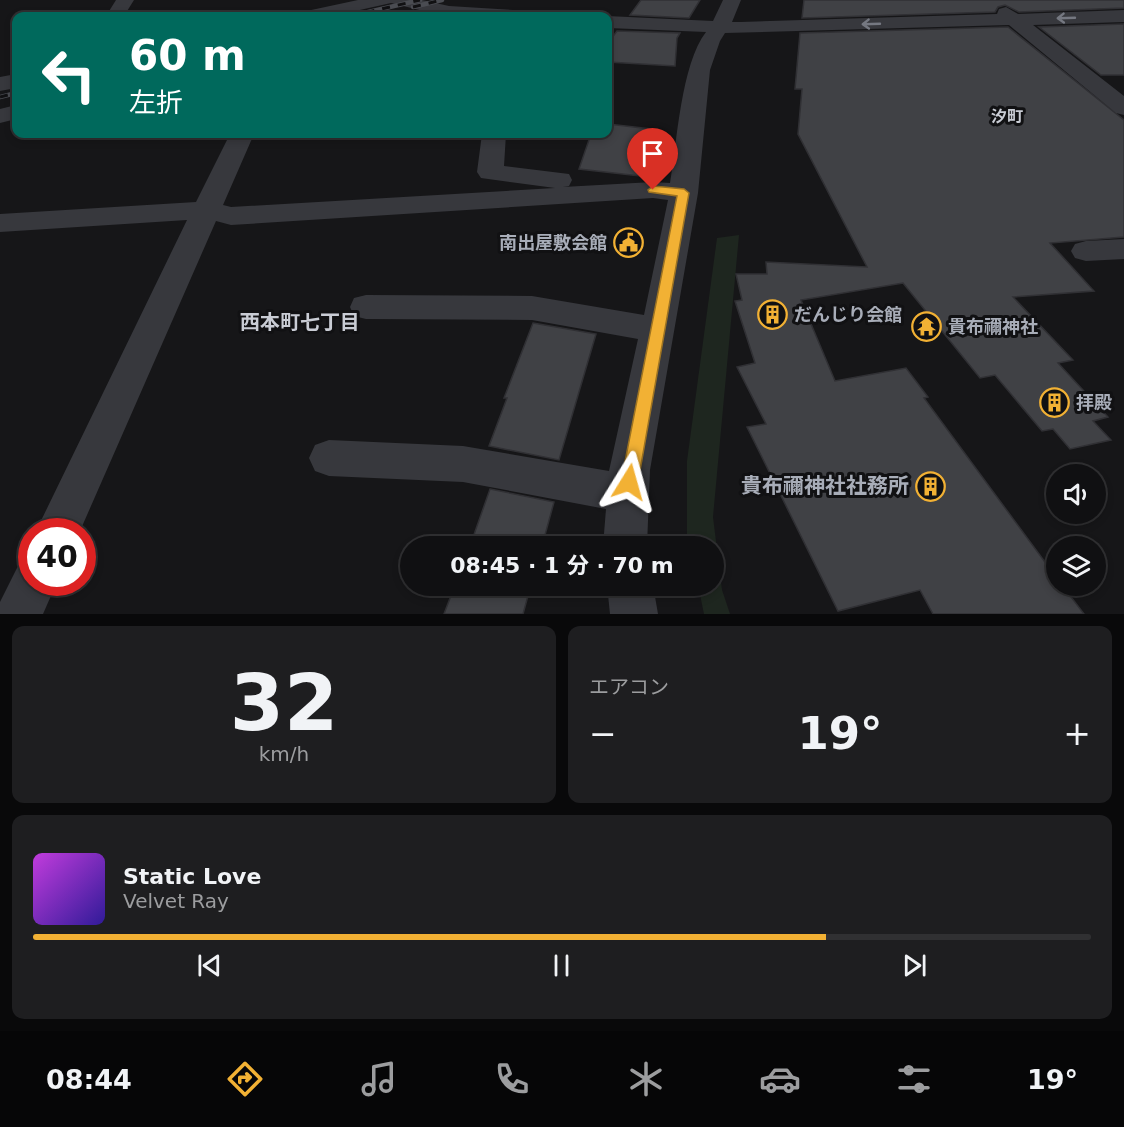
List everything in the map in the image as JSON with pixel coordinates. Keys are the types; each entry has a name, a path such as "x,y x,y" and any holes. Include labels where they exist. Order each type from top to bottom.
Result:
{"street":[{"path":"328,12 384,0"},
{"path":"399,0 437,10 462,12"},
{"path":"427,12 476,0"},
{"path":"991,0 1124,108"},
{"path":"1090,0 1121,18"},
{"path":"626,536 630,470 684,193 699,70 710,40 726,14"},
{"path":"612,22 726,14 1014,20 1121,18"},
{"path":"64,518 240,138"},
{"path":"494,138 490,172 684,193"},
{"path":"0,223 207,210 231,216 653,190"},
{"path":"1086,251 1124,249"},
{"path":"366,307 532,308 658,330"},
{"path":"328,458 463,464 628,495"},
{"path":"19,614 27,596"},
{"path":"632,596 634,614"}],"shaded area":[{"path":"739,235 713,517 715,536 688,536 687,461 717,238"},
{"path":"700,596 724,596 730,614 704,614"}],"building":[{"path":"641,0 700,0 689,18 630,15"},
{"path":"804,0 1124,0 1124,8 1019,12 1005,5 998,7 995,12 802,18"},
{"path":"1124,24 1124,75 1101,75 1039,27"},
{"path":"1008,27 1124,120 1124,237 1050,243 1094,291 1013,297 1073,360 1058,363 1108,417 1093,421 1111,440 1070,449 1053,429 1042,431 995,375 980,378 903,283 801,300 835,381 906,368 928,397 924,398 1046,563 1046,596 1070,596 1084,614 933,614 920,590 838,611 747,427 766,424 737,367 755,363 735,301 742,300 736,274 767,274 766,262 867,267 798,134 802,89 795,89 800,33"},
{"path":"617,31 680,33 677,38 675,66 612,62 612,38"},
{"path":"612,124 651,129 640,176 579,169 590,138 612,138"},
{"path":"533,323 596,334 559,460 489,446 507,398 504,398"},
{"path":"490,489 554,502 545,536 474,536"},
{"path":"451,596 528,596 523,614 444,614"}],"railway":[{"path":"368,12 420,0"},
{"path":"413,7 442,0"},
{"path":"0,97 12,94"}],"place":[{"name":"南出屋敷会館","path":"628,242"},
{"name":"だんじり会館","path":"773,314"},
{"name":"貴布禰神社","path":"927,326"},
{"name":"拝殿","path":"1055,402"},
{"name":"貴布禰神社社務所","path":"930,486"}],"district":[{"name":"汐町","path":"1007,116"},
{"name":"西本町七丁目","path":"300,322"}],"route":[{"path":"629,482 684,193 653,190"}]}
